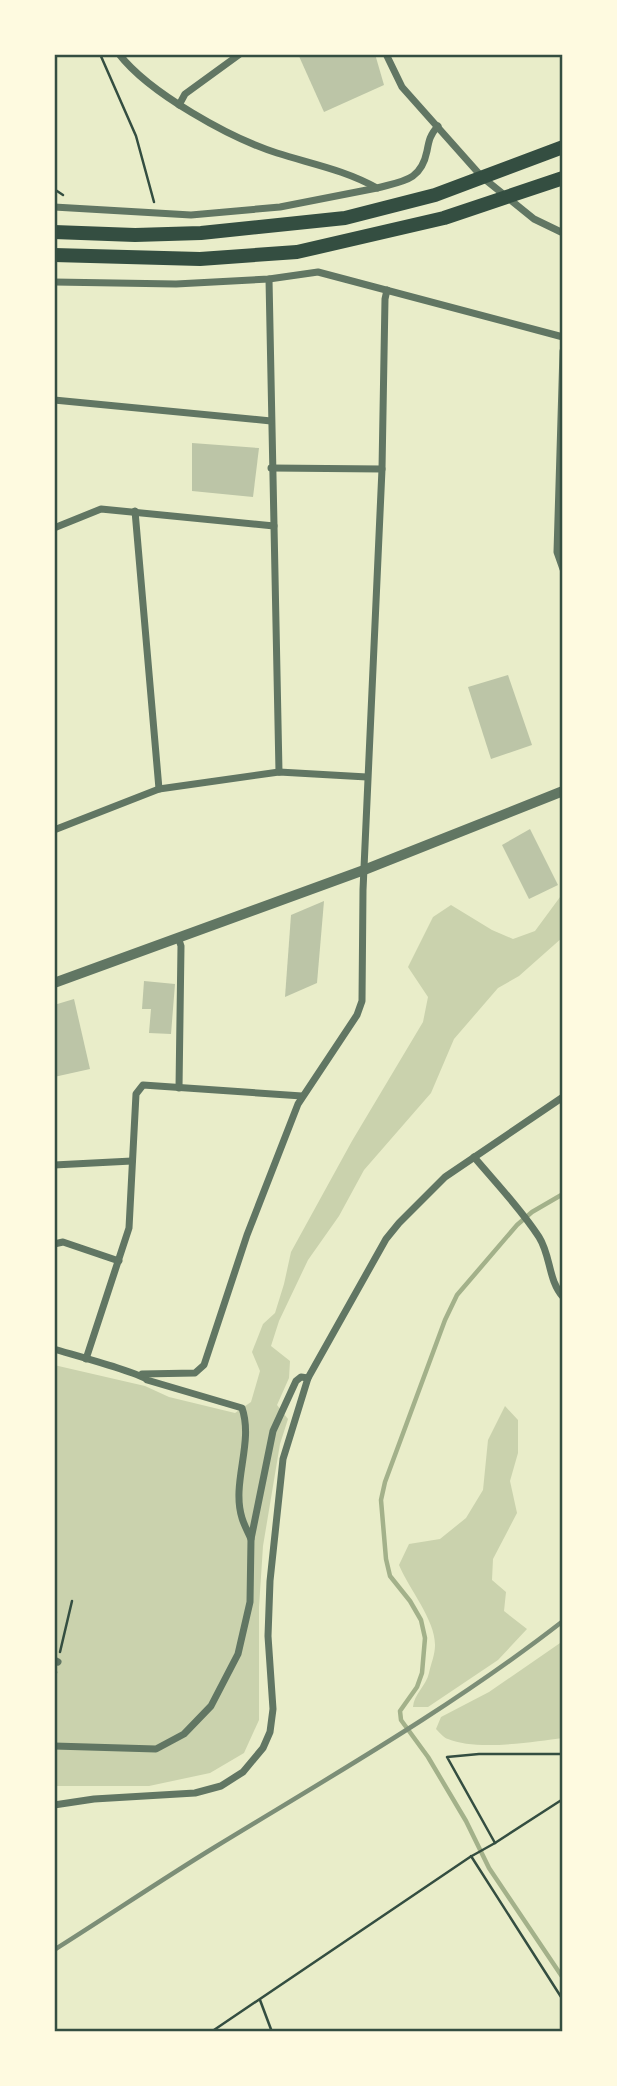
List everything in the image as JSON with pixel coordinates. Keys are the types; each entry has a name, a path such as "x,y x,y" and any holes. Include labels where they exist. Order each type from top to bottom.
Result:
{"highway":[{"path":"54,232 135,235 201,233 252,230 345,218 397,207 563,147"},
{"path":"54,255 200,259 297,252 406,229 563,178"}],"street":[{"path":"119,54 155,87 179,104 239,137 262,147 354,175 377,188"},
{"path":"179,104 185,94 240,54"},
{"path":"386,54 402,87 482,177 534,219 563,233"},
{"path":"54,207 191,215 280,207 377,188 409,179 420,172 430,134 438,126"},
{"path":"54,282 176,284 269,279 318,272 563,337"},
{"path":"269,279 279,772"},
{"path":"54,1349 127,1372 142,1374 195,1373 204,1365 247,1235 302,1096 358,1015 362,1001 367,777 382,469 387,290"},
{"path":"563,351 557,540 557,552 563,569"},
{"path":"54,400 271,421"},
{"path":"271,468 382,469"},
{"path":"54,528 101,509 274,526"},
{"path":"135,511 159,789"},
{"path":"54,830 159,789 279,772 367,777"},
{"path":"54,983 364,870 563,790"},
{"path":"178,937 181,946 179,1088"},
{"path":"86,1359 129,1228 136,1094 143,1086 302,1096"},
{"path":"54,1805 94,1799 195,1793 221,1786 243,1772 263,1748 270,1732 273,1709 268,1636 275,1518 283,1459 308,1378 386,1239 399,1223 433,1188 563,1097"},
{"path":"474,1157 539,1238 547,1255 552,1280 563,1297"},
{"path":"54,1165 132,1161"},
{"path":"54,1244 63,1242 119,1261"},
{"path":"142,1374 147,1380 242,1408 246,1419 240,1486 241,1517 251,1539"},
{"path":"54,1746 156,1749 184,1734 211,1706 238,1654 250,1602 251,1539 273,1431 296,1381 301,1377 308,1378"}],"path":[{"path":"100,54 136,136 154,202 153,213"},
{"path":"54,1685 56,1661 72,1601"},
{"path":"495,1843 447,1757 479,1754 563,1754"},
{"path":"212,2032 470,1857 563,1799"},
{"path":"470,1857 563,2000"},
{"path":"260,2000 272,2032"}],"green space":[{"path":"563,893 563,937 519,976 498,988 454,1039 431,1093 364,1170 339,1216 308,1260 279,1321 271,1346 290,1361 289,1378 277,1405 288,1419 280,1444 263,1546 259,1607 259,1720 244,1753 210,1773 149,1786 54,1786 54,1365 145,1386 169,1397 235,1413 251,1402 260,1371 252,1352 263,1324 275,1313 291,1252 352,1141 423,1022 428,997 408,967 433,917 451,905 492,930 513,939 535,931"},
{"path":"505,1406 518,1420 518,1453 510,1481 517,1513 493,1559 492,1580 506,1592 504,1611 527,1629 498,1660 428,1707 413,1707 429,1673 435,1649 434,1636 427,1616 399,1565 409,1544 440,1539 466,1518 483,1490 488,1440"},
{"path":"563,1641 563,1738 536,1742 474,1744 446,1738 436,1729 441,1717 489,1692"}],"building":[{"path":"298,54 375,54 384,85 324,112"},
{"path":"192,443 259,448 253,497 192,491"},
{"path":"508,675 532,745 491,759 468,687"},
{"path":"530,829 558,885 529,899 502,845"},
{"path":"324,901 317,983 285,997 291,915"},
{"path":"144,981 175,984 171,1034 149,1033 151,1009 142,1009"},
{"path":"74,999 90,1069 54,1077 54,1005"}],"waterway":[{"path":"563,1194 532,1212 517,1225 457,1295 445,1320 385,1482 381,1500 390,1576 421,1620 425,1638 422,1673 417,1687 400,1711 401,1720 428,1757 466,1821 489,1868 563,1978"}],"railway":[{"path":"54,1950 436,1711 563,1621"}]}
